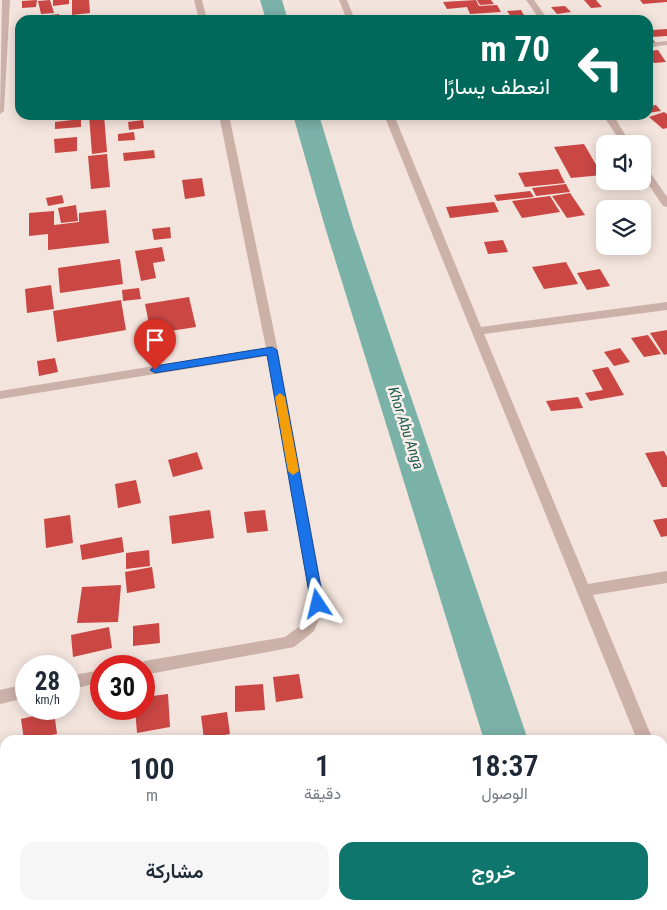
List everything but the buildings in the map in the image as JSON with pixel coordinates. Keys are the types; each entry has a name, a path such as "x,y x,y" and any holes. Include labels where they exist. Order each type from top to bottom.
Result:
{"street":[{"path":"0,111 6,0"},
{"path":"198,0 202,15"},
{"path":"343,0 349,15"},
{"path":"530,0 540,15"},
{"path":"653,44 667,43"},
{"path":"155,666 289,643 309,627 318,604 272,350 225,120"},
{"path":"391,120 643,735"},
{"path":"611,120 621,135"},
{"path":"651,180 667,204"},
{"path":"478,331 667,306"},
{"path":"0,395 272,350"},
{"path":"584,591 667,577"},
{"path":"0,697 15,694"}],"waterway":[{"name":"Khor Abu Anga","path":"271,0 276,15"},
{"name":"Khor Abu Anga","path":"307,120 339,227 504,735"}],"slow traffic":[{"path":"280,397 293,471"}],"route":[{"path":"155,370 272,350 318,604"}]}
